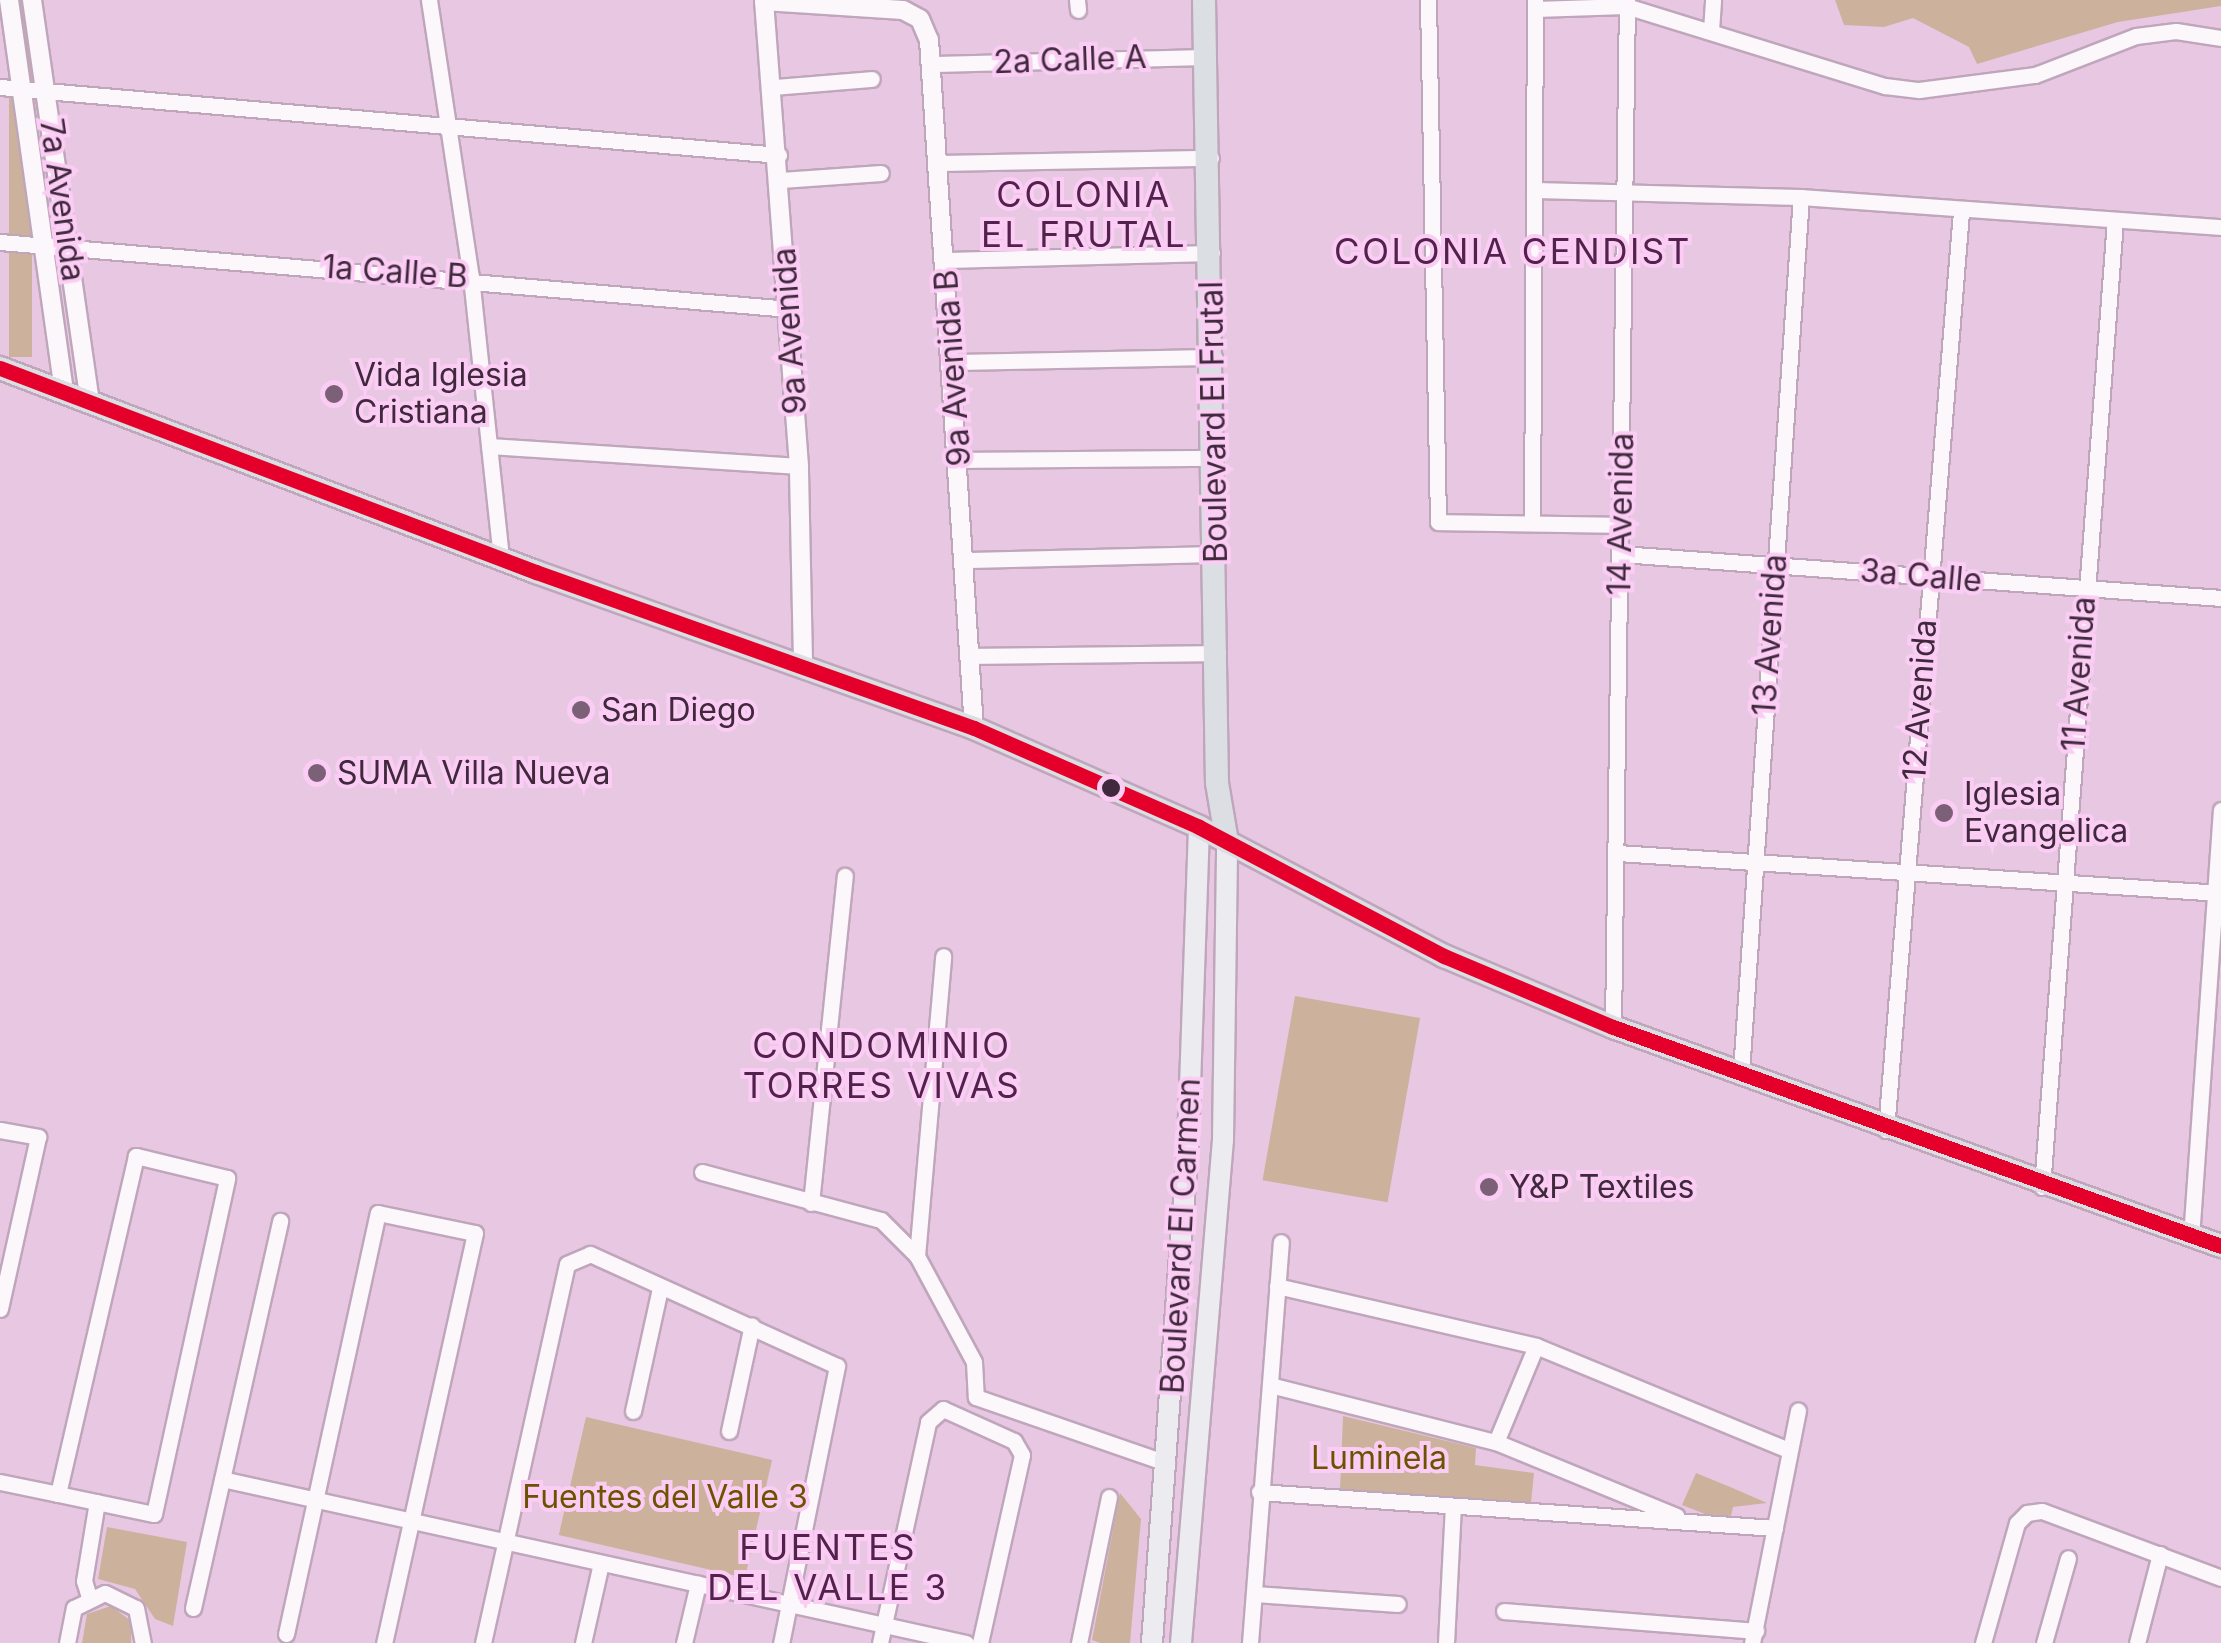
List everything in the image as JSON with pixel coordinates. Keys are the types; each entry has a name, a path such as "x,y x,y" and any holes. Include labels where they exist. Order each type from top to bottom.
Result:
{"main road":[{"name":"Boulevard El Frutal","path":"1204,0 1211,158 1218,783 1226,842"},
{"path":"0,368 501,559 803,662 974,728 1198,827 1383,928 1613,1027 2042,1187 2221,1246"},
{"name":"Boulevard El Frutal","path":"1198,827 1218,783"},
{"name":"Boulevard El Carmen","path":"1152,1643 1168,1463 1188,1143 1198,827"},
{"name":"Boulevard El Carmen","path":"1180,1643 1223,1140 1226,842"},
{"path":"1158,1548 1173,1539 1189,1545"}],"street":[{"name":"7a Avenida","path":"9,0 64,391"},
{"name":"7a Avenida","path":"32,0 90,401"},
{"path":"430,0 471,277 501,559"},
{"path":"754,0 827,1"},
{"name":"9a Avenida","path":"764,0 781,180 799,466 803,662"},
{"path":"1428,0 1438,522 1621,525"},
{"path":"1711,30 1713,0"},
{"name":"9a Avenida B","path":"827,1 914,13 925,29 932,64 961,460 974,728"},
{"path":"1532,524 1535,4 1626,3 1885,86 1919,90 2035,75 2136,36 2176,31 2221,38"},
{"name":"14 Avenida","path":"1613,1027 1626,3"},
{"name":"2a Calle A","path":"932,64 1206,56"},
{"path":"774,87 872,79"},
{"path":"0,87 449,121 779,154"},
{"path":"940,163 1211,158"},
{"path":"781,180 881,173"},
{"path":"1534,190 1801,197 2221,227"},
{"name":"13 Avenida","path":"1740,1072 1801,197"},
{"name":"12 Avenida","path":"1886,1130 1928,577 1961,211"},
{"name":"11 Avenida","path":"2042,1187 2062,882 2115,220"},
{"name":"1a Calle B","path":"0,242 471,277 789,309"},
{"path":"945,260 1212,253"},
{"path":"952,362 1214,357"},
{"path":"489,446 799,466"},
{"path":"961,460 1216,458"},
{"path":"967,560 1216,554"},
{"name":"3a Calle","path":"1621,554 2221,598"},
{"path":"972,656 1218,654"},
{"path":"2191,1238 2221,810"},
{"path":"1618,853 2218,892"},
{"path":"811,1203 844,876"},
{"path":"917,1256 943,956"},
{"path":"0,1130 38,1138 0,1309"},
{"path":"0,1482 154,1514 228,1178 136,1156 58,1494"},
{"path":"702,1172 881,1220 917,1256 974,1362 976,1397 1168,1463"},
{"path":"286,1634 378,1212 475,1233 384,1643"},
{"path":"194,1608 280,1221"},
{"path":"1250,1643 1281,1242"},
{"path":"483,1643 567,1264 594,1254 660,1288 831,1360 840,1374 781,1643"},
{"path":"1277,1286 1536,1346 1788,1450"},
{"path":"634,1411 660,1288"},
{"path":"729,1431 752,1325"},
{"path":"1496,1442 1536,1346"},
{"path":"1270,1385 1496,1442 1689,1522"},
{"path":"880,1643 928,1422 938,1411 952,1410 1014,1441 1022,1455 980,1643"},
{"path":"1504,1611 1754,1637 1798,1410"},
{"path":"222,1480 966,1643"},
{"path":"1259,1492 1775,1528"},
{"path":"1079,1643 1108,1497"},
{"path":"89,1597 84,1580 97,1502"},
{"path":"1446,1643 1453,1507"},
{"path":"1983,1643 2017,1523 2027,1513 2042,1511 2221,1578"},
{"path":"2137,1643 2160,1554"},
{"path":"2044,1643 2068,1558"},
{"path":"582,1643 601,1563"},
{"path":"684,1643 698,1584"},
{"path":"67,1643 68,1618 89,1597 105,1593 128,1600 142,1618 145,1643"},
{"path":"1255,1594 1398,1604"}],"green space":[{"path":"9,0 32,0 32,357 9,357"},
{"path":"1835,0 2221,0 2221,6 2118,22 1977,64 1969,47 1913,18 1884,27 1844,25"},
{"path":"1295,996 1420,1018 1388,1202 1263,1180"},
{"name":"Luminela","path":"1343,1416 1476,1448 1475,1465 1534,1473 1531,1503 1340,1489"},
{"name":"Fuentes del Valle 3","path":"586,1417 772,1460 745,1578 559,1535"},
{"path":"1696,1473 1767,1503 1733,1507 1731,1516 1705,1514 1682,1505"},
{"path":"1120,1493 1141,1519 1130,1643 1100,1643 1092,1640"},
{"path":"107,1527 187,1542 173,1626 155,1619 135,1589 98,1579"},
{"path":"111,1606 131,1621 131,1643 82,1643 87,1614"}],"transit line":[{"path":"0,368 536,572 974,728 1199,827 1444,956 1613,1027 2221,1246"}],"place":[{"name":"Vida Iglesia Cristiana","path":"334,394"},
{"name":"San Diego","path":"581,710"},
{"name":"SUMA Villa Nueva","path":"317,773"},
{"name":"Iglesia Evangelica","path":"1944,813"},
{"name":"Y&P Textiles","path":"1489,1187"}],"district":[{"name":"COLONIA EL FRUTAL","path":"1084,214"},
{"name":"COLONIA CENDIST","path":"1513,251"},
{"name":"CONDOMINIO TORRES VIVAS","path":"882,1065"},
{"name":"FUENTES DEL VALLE 3","path":"828,1567"}]}
